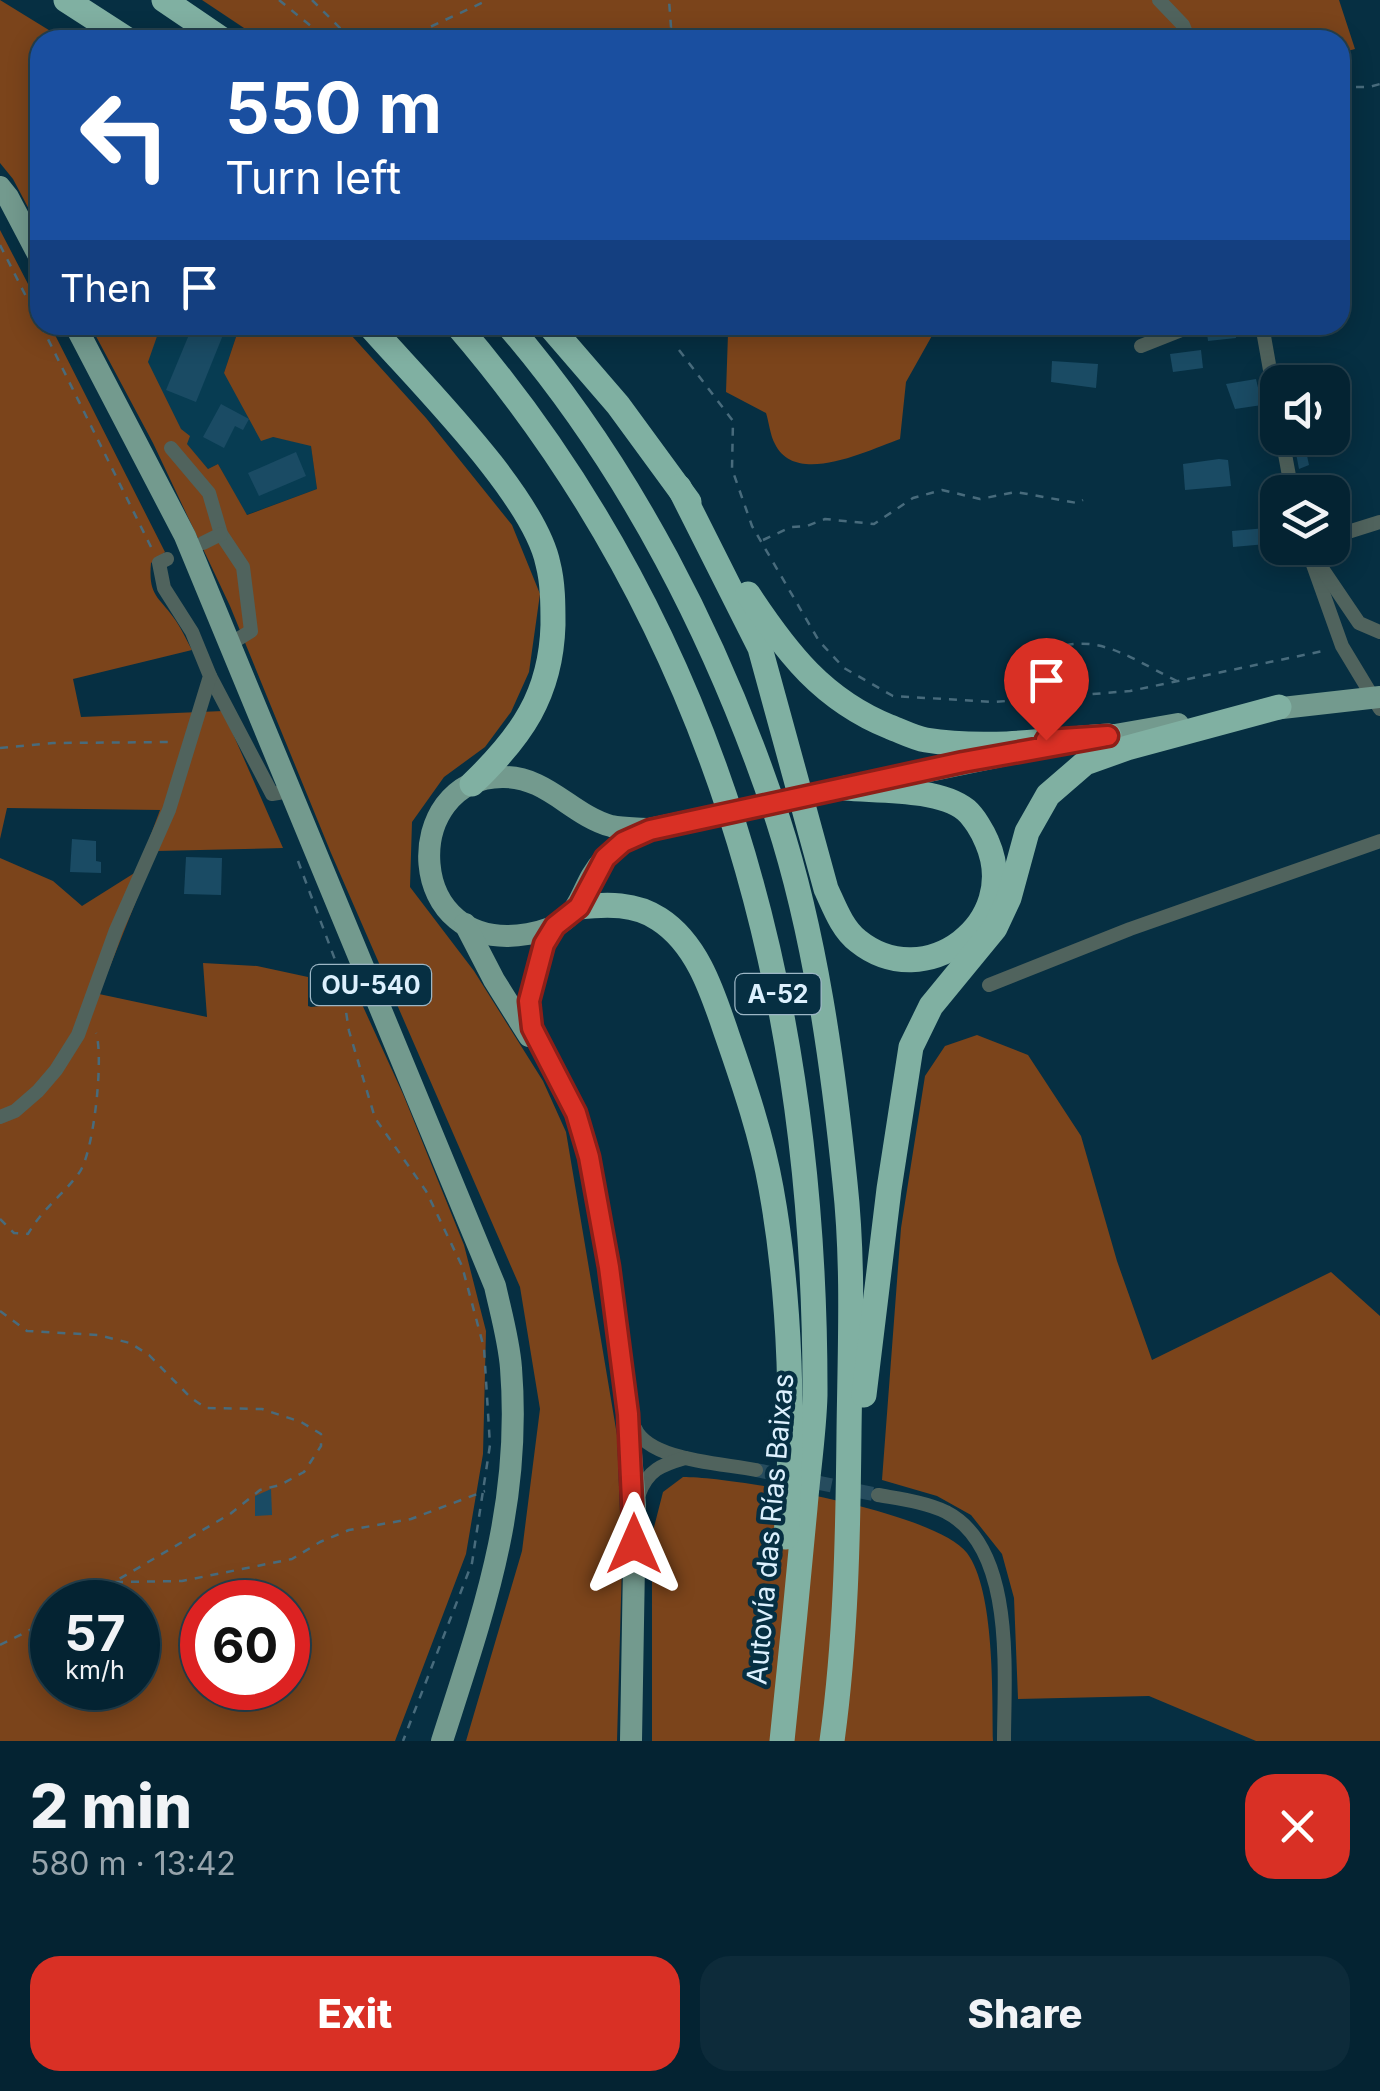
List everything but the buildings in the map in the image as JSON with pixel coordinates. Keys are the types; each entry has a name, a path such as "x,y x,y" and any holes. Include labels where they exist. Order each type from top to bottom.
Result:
{"highway":[{"path":"66,0 98,30"},
{"path":"66,0 112,30"},
{"path":"143,0 187,30"},
{"path":"164,0 208,30"},
{"path":"378,335 495,469 527,516 548,560 554,606 552,660 522,732 472,784"},
{"name":"Autovía das Rías Baixas","path":"465,335 539,426 640,593 696,712 740,839 774,971 798,1109 811,1252 814,1399 782,1741"},
{"name":"A-52","path":"517,335 546,369 634,500 685,593 778,820 800,906 827,1040 846,1186 850,1330 848,1530 843,1658 832,1741"},
{"path":"558,335 618,405 679,488 782,646 821,687 866,718 922,740 985,744 1108,736"},
{"path":"679,488 760,648 826,889 838,916 855,940 883,957 915,959 962,944 978,928 990,906 995,882 994,858 966,809 930,795 845,788"},
{"path":"848,1530 889,1189 911,1047 931,1006 995,928 1009,898 1027,832 1048,795 1085,762 1279,707"},
{"path":"579,907 607,904 640,908 662,920 686,944 708,979 741,1075 771,1185 788,1316 787,1518 769,1741"}],"main road":[{"path":"0,187 30,239"},
{"name":"OU-540","path":"80,335 185,536 496,1286 511,1366 508,1506 496,1570 442,1741"},
{"path":"631,1741 635,1505 609,1267 589,1157 576,1113 532,1028 529,1001 544,944 555,926 579,907 605,858 623,842 650,830 1108,736 1279,707 1380,698"},
{"path":"555,926 528,934 497,936 450,915 433,886 428,856 432,826 450,801 472,784 500,776 523,779 548,788 572,806 611,826 650,830"},
{"path":"465,924 494,980 549,1063"},
{"path":"451,1741 462,1676"}],"street":[{"path":"1159,0 1186,30"},
{"path":"1140,346 1168,335"},
{"path":"1264,335 1269,365"},
{"path":"171,448 209,492 221,534 243,567 251,631 230,644"},
{"path":"1350,531 1380,522"},
{"path":"204,543 221,534"},
{"path":"163,561 164,588 192,632 210,676 272,794 290,791"},
{"path":"1314,565 1342,646 1380,709"},
{"path":"1320,565 1359,623 1380,632"},
{"path":"0,1117 15,1111 38,1092 78,1035 116,930 169,810 210,676"},
{"path":"989,985 1130,929 1380,840"},
{"path":"628,1414 640,1440 660,1458"},
{"path":"631,1460 638,1454 686,1457 756,1470"},
{"path":"635,1505 645,1478 660,1458"},
{"path":"878,1495 948,1513 980,1544 995,1576 1004,1646 1004,1741"}],"path":[{"path":"279,0 316,30"},
{"path":"312,0 342,30"},
{"path":"424,30 488,0"},
{"path":"670,0 670,30"},
{"path":"1350,86 1380,84"},
{"path":"0,244 30,304"},
{"path":"46,335 163,561"},
{"path":"679,350 733,421 732,469 752,526 819,641 844,668 893,696 994,702 1130,691 1301,658 1342,646"},
{"path":"762,540 826,519 874,524 887,518 900,504 942,490 980,499 1016,492 1077,503 1083,500"},
{"path":"1024,700 1020,676 1024,664 1044,651 1077,641 1104,646 1179,682"},
{"path":"0,748 189,742"},
{"path":"292,848 340,973 358,1067 375,1118 426,1192 462,1266 484,1348 488,1380 490,1445 468,1577 403,1741"},
{"path":"0,1219 14,1233 28,1234 87,1159 96,1106 99,1046 87,1008"},
{"path":"0,1311 26,1330 98,1335 130,1343 149,1355 190,1398 206,1408 272,1412 321,1434 322,1446 304,1472 260,1490 230,1514 116,1580"},
{"path":"160,1581 182,1581 292,1559 348,1530 412,1519 485,1490"},
{"path":"0,1645 30,1630"}],"shaded area":[{"path":"0,0 49,30 30,30 30,211 0,163"},
{"path":"202,0 1339,0 1349,30 665,29 247,30"},
{"path":"0,230 30,288 30,335 55,335 165,552 151,563 153,590 192,650 73,679 81,717 223,711 283,848 156,851 147,845 160,810 7,808 0,839"},
{"path":"95,335 157,335 148,362 181,429 190,436 187,444 208,469 218,464 247,515 317,489 311,446 273,437 261,441 224,373 237,335 351,335 426,418 512,525 540,594 529,672 511,712 485,747 444,777 412,822 410,887 474,971 543,1081 566,1132 617,1435 622,1564 617,1741 466,1741 522,1551 540,1409 520,1287 331,853 230,606 153,443"},
{"path":"157,335 237,335 224,373 273,437 311,445 317,489 246,515 218,464 208,469 186,444 147,362"},
{"path":"728,335 932,335 906,382 900,439 852,457 815,464 785,457 773,440 766,413 726,392"},
{"path":"0,858 53,881 82,906 136,872 146,876 99,994 207,1017 203,963 257,966 308,977 311,1007 341,1004 355,989 403,1094 464,1245 486,1331 483,1454 466,1554 395,1741 0,1741"},
{"path":"977,1035 1028,1055 1081,1136 1117,1261 1152,1360 1331,1272 1380,1316 1380,1741 1256,1741 1149,1696 1018,1699 1014,1598 1002,1554 971,1515 937,1496 882,1480 901,1228 925,1076 945,1046"},
{"path":"683,1477 788,1490 877,1511 948,1538 967,1553 983,1592 987,1617 993,1741 652,1741 652,1535 663,1492"}],"tunnel":[{"path":"756,1470 878,1495"}],"route":[{"path":"634,1544 628,1414 609,1267 589,1157 576,1113 532,1028 529,1001 544,944 555,926 579,907 605,858 623,842 650,830 963,762 1108,736 1046,740"}]}
